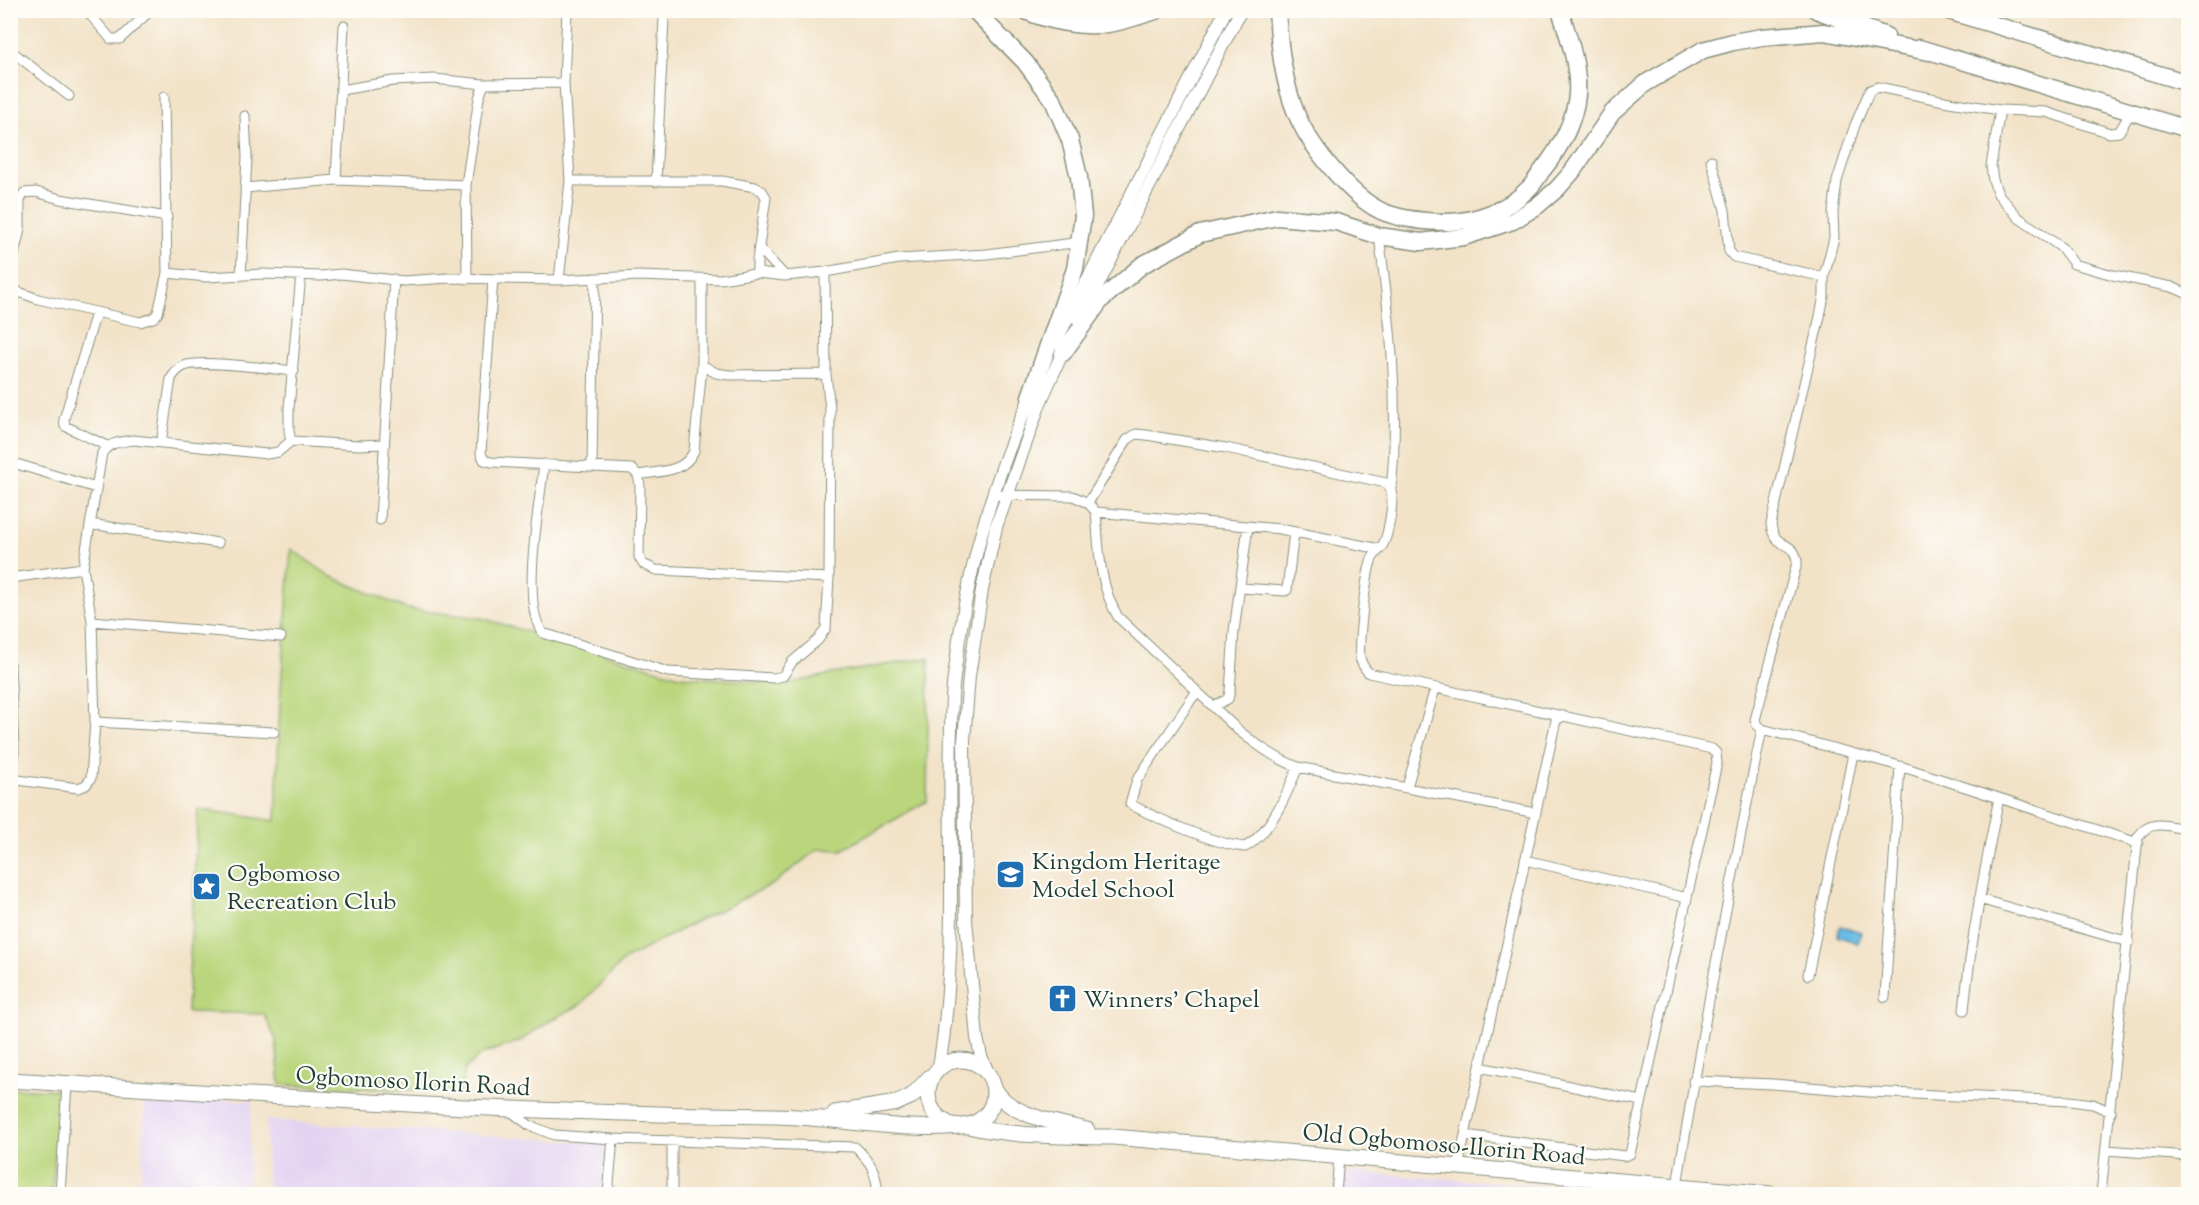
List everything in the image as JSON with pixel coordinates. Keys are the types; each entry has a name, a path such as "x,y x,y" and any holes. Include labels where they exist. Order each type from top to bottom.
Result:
{"highway":[{"path":"974,10 1025,62 1053,100 1070,140 1079,177 1083,216 1076,269 1030,397"},
{"path":"1023,10 1082,25 1108,24 1158,10"},
{"path":"1277,10 1282,60 1296,112 1319,154 1349,186 1384,212 1430,222 1457,221 1481,216 1505,206 1527,191 1560,148 1570,124 1577,96 1576,66 1560,10"},
{"path":"1816,10 1929,52 2188,129"},
{"path":"1945,10 2188,83"},
{"path":"1973,10 2013,30"},
{"path":"1063,352 1101,300 1142,265 1200,234 1277,217 1336,222 1379,236 1421,242 1441,241 1481,233 1513,221 1537,206 1557,189 1572,172 1612,113 1646,83 1703,50 1762,37 1824,32 1929,52"},
{"path":"815,1117 897,1104 912,1096 949,1061 960,1059 981,1066 991,1078 995,1090 1005,1101 1022,1112 1113,1137"},
{"path":"936,1071 928,1086 928,1098 939,1118 949,1124 1027,1134 1113,1137"},
{"path":"815,1117 910,1127 964,1126 984,1117 990,1110 994,1092 991,1078"},
{"name":"Ogbomoso Ilorin Road","path":"10,1080 322,1100 506,1107 633,1115 815,1117"},
{"name":"Old Ogbomoso-Ilorin Road","path":"1113,1137 1771,1194"}],"street":[{"path":"86,10 111,39 116,40 151,10"},
{"path":"559,280 570,181 564,83 567,10"},
{"path":"936,1071 950,987 954,675 965,600 984,523 1005,458 1053,347 1227,10"},
{"path":"991,1078 981,1056 971,991 966,920 964,741 969,676 982,590 996,527 1040,403 1063,352 1241,10"},
{"path":"656,183 664,19"},
{"path":"336,180 344,26"},
{"path":"10,65 14,53 69,96"},
{"path":"341,90 434,79 484,84 564,83"},
{"path":"467,279 466,185 479,98 484,84"},
{"path":"2131,112 2119,132 2110,133 2046,112 2000,110 1878,87 1869,90 1837,181 1833,213 1834,238 1824,277 1824,296 1771,524 1772,534 1776,540 1792,549 1797,563 1755,720 1762,729 1900,766 2138,843"},
{"path":"10,287 38,299 140,322 153,318 158,313 167,273 164,97"},
{"path":"2000,110 1991,166 1993,180 1998,194 2019,218 2062,248 2074,264 2172,287 2188,294"},
{"path":"241,276 246,188 245,116"},
{"path":"1711,160 1725,210 1725,233 1729,251 1734,257 1824,277"},
{"path":"246,188 336,180 466,185"},
{"path":"570,181 656,183 722,181 743,183 762,191 766,197 757,273"},
{"path":"10,272 20,229 15,199 24,194 36,192 60,199 167,217"},
{"path":"1379,236 1395,406 1395,454 1386,540 1372,557 1369,568 1360,657 1362,666 1369,673 1712,749 1716,753 1718,764 1630,1154 1624,1156 1465,1135"},
{"path":"167,273 207,277 301,274 358,275 394,279 559,280 638,276 721,279 757,273 785,276 825,272 899,259 987,254 1081,242"},
{"path":"760,249 785,276"},
{"path":"544,464 532,576 535,620 543,633 668,672 774,678 783,676 792,662 818,640 826,628 829,578 830,409 825,374 825,272"},
{"path":"291,441 289,408 301,274"},
{"path":"592,466 596,278"},
{"path":"380,520 394,279"},
{"path":"493,279 480,453 484,460 632,469 638,474 640,485 639,557 644,564 656,570 829,578"},
{"path":"638,474 680,468 689,461 694,451 702,365 702,279"},
{"path":"96,313 64,419 65,426 107,446"},
{"path":"161,443 171,379 175,372 184,366 203,363 294,371"},
{"path":"702,365 716,373 729,375 825,374"},
{"path":"1088,503 1127,440 1136,434 1226,448 1386,483 1391,489"},
{"path":"10,779 78,788 86,785 91,778 95,722 92,621 83,568 102,453 107,446 116,442 133,440 267,454 278,452 291,441 359,445 384,444"},
{"path":"10,462 96,488"},
{"path":"993,495 1073,496 1088,503 1096,512 1102,580 1109,602 1118,617 1238,730 1285,762 1298,767 1536,813"},
{"path":"1096,512 1248,526 1294,532 1380,549"},
{"path":"90,524 218,543"},
{"path":"1213,706 1228,699 1234,631 1248,526"},
{"path":"1241,588 1287,590 1294,532"},
{"path":"10,578 83,568"},
{"path":"92,621 281,637"},
{"path":"10,666 14,761 10,772"},
{"path":"954,675 969,676"},
{"path":"1407,787 1435,688"},
{"path":"1197,691 1137,780 1130,804 1217,841 1245,847 1262,836 1290,787 1298,767"},
{"path":"1458,1167 1557,720 1562,717"},
{"path":"95,722 273,732"},
{"path":"1677,1186 1693,1081 1725,907 1762,729"},
{"path":"1808,975 1853,754"},
{"path":"1885,997 1900,766"},
{"path":"951,777 966,778"},
{"path":"1964,1010 1979,899 1999,798"},
{"path":"2101,1194 2138,843 2142,830 2148,826 2163,824 2188,830"},
{"path":"1526,860 1687,898"},
{"path":"1979,899 2128,942"},
{"path":"1480,1067 1641,1101"},
{"path":"1693,1081 2070,1101 2093,1104 2111,1112"},
{"path":"60,1194 67,1084"},
{"path":"506,1107 529,1125 554,1135 855,1147 873,1167 878,1194"},
{"path":"608,1194 613,1139"},
{"path":"672,1140 672,1194"},
{"path":"2106,1150 2188,1156"},
{"path":"1336,1194 1339,1157"}],"shaded area":[{"path":"145,1096 252,1101 247,1194 140,1194"},
{"path":"266,1120 607,1144 603,1194 267,1194"},
{"path":"1344,1172 1637,1192 1675,1194 1342,1194"}],"green space":[{"path":"291,549 330,576 407,609 481,618 680,676 787,684 837,673 929,658 927,801 842,850 818,849 773,884 624,960 580,1005 548,1022 520,1041 482,1054 465,1069 461,1092 280,1085 276,1040 264,1014 187,1012 198,809 276,821 280,701"},
{"path":"10,1088 60,1090 52,1194 11,1194"}],"water":[{"path":"1840,926 1861,932 1858,943 1837,936"}],"place":[{"name":"Kingdom Heritage Model School","path":"1011,875"},
{"name":"Ogbomoso Recreation Club","path":"206,887"},
{"name":"Winners' Chapel","path":"1062,999"}]}
